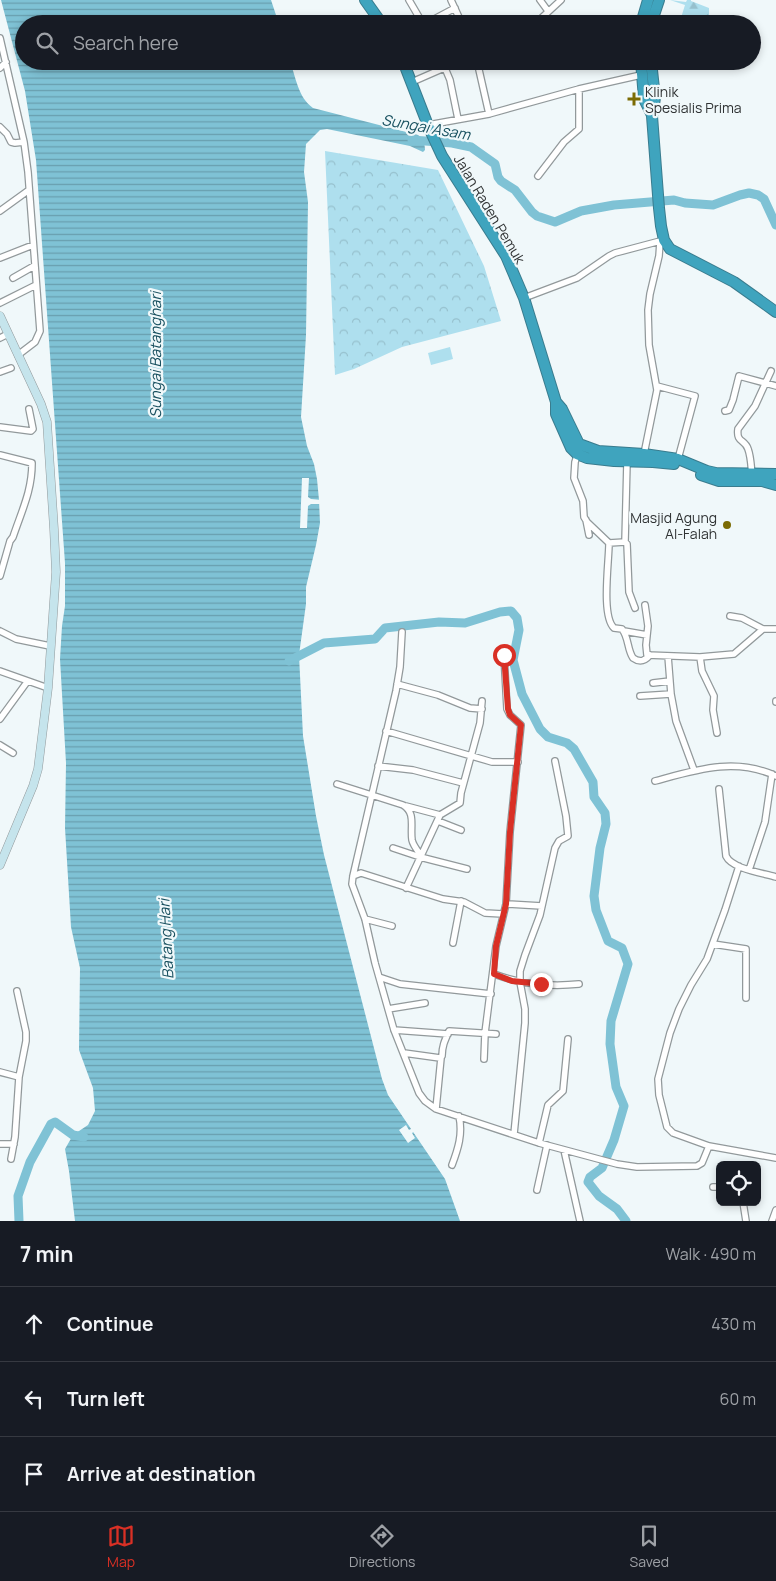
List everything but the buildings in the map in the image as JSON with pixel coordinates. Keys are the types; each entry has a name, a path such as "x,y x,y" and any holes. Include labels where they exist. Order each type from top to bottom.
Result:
{"highway":[{"path":"365,0 376,15"},
{"path":"371,0 380,15"},
{"path":"644,15 648,0"},
{"path":"654,15 659,0"},
{"name":"Jalan Raden Pemuk","path":"406,70 442,156 506,256 524,298 556,402 562,410 579,450"},
{"path":"641,70 644,99 652,116"},
{"path":"652,70 655,98 652,116 662,241 670,248 734,282 776,312"},
{"path":"579,450 587,458 627,462 669,463 720,481 752,477"},
{"path":"579,450 678,458 716,473 771,479"}],"street":[{"path":"409,0 418,15"},
{"path":"451,0 458,15"},
{"path":"540,0 548,11"},
{"path":"544,15 561,0"},
{"path":"441,15 454,8"},
{"path":"0,38 24,142 40,331 35,342 18,355"},
{"path":"0,68 6,62"},
{"path":"412,82 440,70"},
{"path":"446,70 450,80 458,119"},
{"path":"479,70 489,114"},
{"path":"428,126 489,114 579,88 641,75"},
{"path":"538,176 564,142 579,129 579,88"},
{"path":"0,127 7,134 11,142 24,142"},
{"path":"0,211 29,190"},
{"path":"524,298 577,278 615,253 662,241 648,310 649,346 657,386 644,454"},
{"path":"0,258 33,245"},
{"path":"13,278 34,266"},
{"path":"0,303 36,285"},
{"path":"0,316 41,404 47,422 56,572 48,688 38,769 33,786 0,865"},
{"path":"0,338 8,334"},
{"path":"0,372 11,368"},
{"path":"752,477 749,451 747,446 738,438 738,428 755,406 771,372"},
{"path":"725,411 729,410 733,400 739,376 776,386"},
{"path":"657,386 695,396 678,458"},
{"path":"0,427 31,431 33,429 29,409"},
{"path":"579,450 574,478 583,501 589,535"},
{"path":"0,455 31,462 32,476 28,494 10,541 0,576"},
{"path":"627,462 625,542 627,544 629,592 635,608"},
{"path":"586,520 609,543 607,613 612,627 647,635"},
{"path":"609,543 625,542"},
{"path":"645,605 648,626 646,653 650,655 700,657 736,653 763,629"},
{"path":"730,616 742,618 763,629 776,629"},
{"path":"624,631 633,658 642,661 650,655"},
{"path":"0,632 16,639 50,646"},
{"path":"402,632 397,684 352,884 365,919 394,1030 419,1093 425,1101 436,1109 540,1143 617,1164 636,1167 697,1166 703,1161 709,1146"},
{"path":"484,1059 485,1033 494,974 496,946 506,904 510,832 521,725 510,715 508,709 504,655"},
{"path":"668,656 671,694 676,722 694,770"},
{"path":"700,657 702,671 714,696 713,710 716,733"},
{"path":"0,671 48,688"},
{"path":"653,682 670,681"},
{"path":"0,719 27,682"},
{"path":"397,684 438,695 470,708 482,709"},
{"path":"640,696 671,694"},
{"path":"406,888 439,818 460,804 480,723 482,701"},
{"path":"386,731 492,762 518,762"},
{"path":"0,745 13,753"},
{"path":"514,1134 525,1023 525,1009 520,982 522,963 542,906 555,848 559,841 568,836 555,761"},
{"path":"655,781 694,770 729,765 747,767 774,775 765,822 749,870"},
{"path":"378,766 413,770 464,783"},
{"path":"337,784 439,818 461,830"},
{"path":"719,789 726,856 729,862 749,870 776,877"},
{"path":"405,806 411,812 412,841 420,856"},
{"path":"393,848 467,869"},
{"path":"739,866 726,910 707,960 679,1009 665,1048 658,1088 662,1110 670,1131 709,1146 776,1158"},
{"path":"353,876 361,873 443,899 461,901 485,913 503,914"},
{"path":"453,943 461,901"},
{"path":"506,904 542,906"},
{"path":"365,919 392,926"},
{"path":"713,944 746,949 746,998"},
{"path":"494,974 520,982 554,986 579,984"},
{"path":"379,978 400,984 491,994"},
{"path":"10,1159 14,1144 19,1077 26,1041 26,1032 17,991"},
{"path":"388,1009 425,1003"},
{"path":"394,1030 448,1034"},
{"path":"436,1109 442,1043 447,1038 449,1031 496,1034"},
{"path":"540,1143 548,1105 563,1091 568,1039"},
{"path":"404,1053 441,1058"},
{"path":"0,1072 19,1077"},
{"path":"452,1165 460,1140 461,1125 459,1116"},
{"path":"0,1144 14,1144"},
{"path":"537,1190 547,1145"},
{"path":"564,1150 580,1221"},
{"path":"744,1206 746,1221"},
{"path":"772,1221 776,1210"}],"green space":[{"path":"670,0 686,2 691,0 709,8 709,15 682,15 685,5"},
{"path":"325,151 438,170 484,266 501,321 402,347 354,369 335,375"},
{"path":"450,347 453,359 431,365 428,353"}],"water":[{"path":"1,0 271,0 276,15 15,15 15,53"},
{"path":"19,70 293,70 301,93 313,108 418,135 425,146 423,152 410,146 327,129 320,130 306,144 304,172 308,202 306,335 301,417 317,479 320,523 306,587 306,604 299,655 303,736 316,816 324,855 382,1079 388,1095 445,1179 460,1221 75,1221 65,1149 73,1135 88,1125 95,1111 93,1088 79,1050 80,968 71,927 65,828 66,763 60,659 65,606 65,563 36,160 25,91"}],"pier":[{"path":"302,478 309,478 308,497 322,500 322,504 311,504 308,506 307,528 300,528"},
{"path":"406,1125 409,1130 413,1128 415,1131 412,1133 415,1138 408,1143 399,1130"}],"waterway":[{"name":"Sungai Asam","path":"412,140 452,143 471,147 495,164 501,181 515,190 532,212 537,216 555,222 581,211 614,205 674,200 685,203 713,205 749,193 764,199 776,225"},
{"path":"289,661 324,643 375,639 385,628 439,622 465,623 500,612 511,611 517,618 519,630 513,660 522,694 540,729 548,737 567,743 574,749 593,782 594,797 605,813 606,824 600,848 594,896 596,910 608,941 622,948 628,964 611,1021 610,1044 616,1087 624,1106 614,1140 602,1168 590,1177 588,1182 599,1196 617,1209 626,1221"},
{"path":"19,1221 18,1196 30,1162 51,1124 55,1122 73,1135 84,1137"}],"place":[{"name":"Klinik Spesialis Prima","path":"634,99"},
{"name":"Masjid Agung Al-Falah","path":"727,525"}],"route":[{"path":"504,655 508,712 521,725 510,832 508,888 496,946 494,974 512,981 541,984"}],"water label":[{"name":"Sungai Batanghari","path":"155,355"},
{"name":"Batang Hari","path":"166,939"}]}
